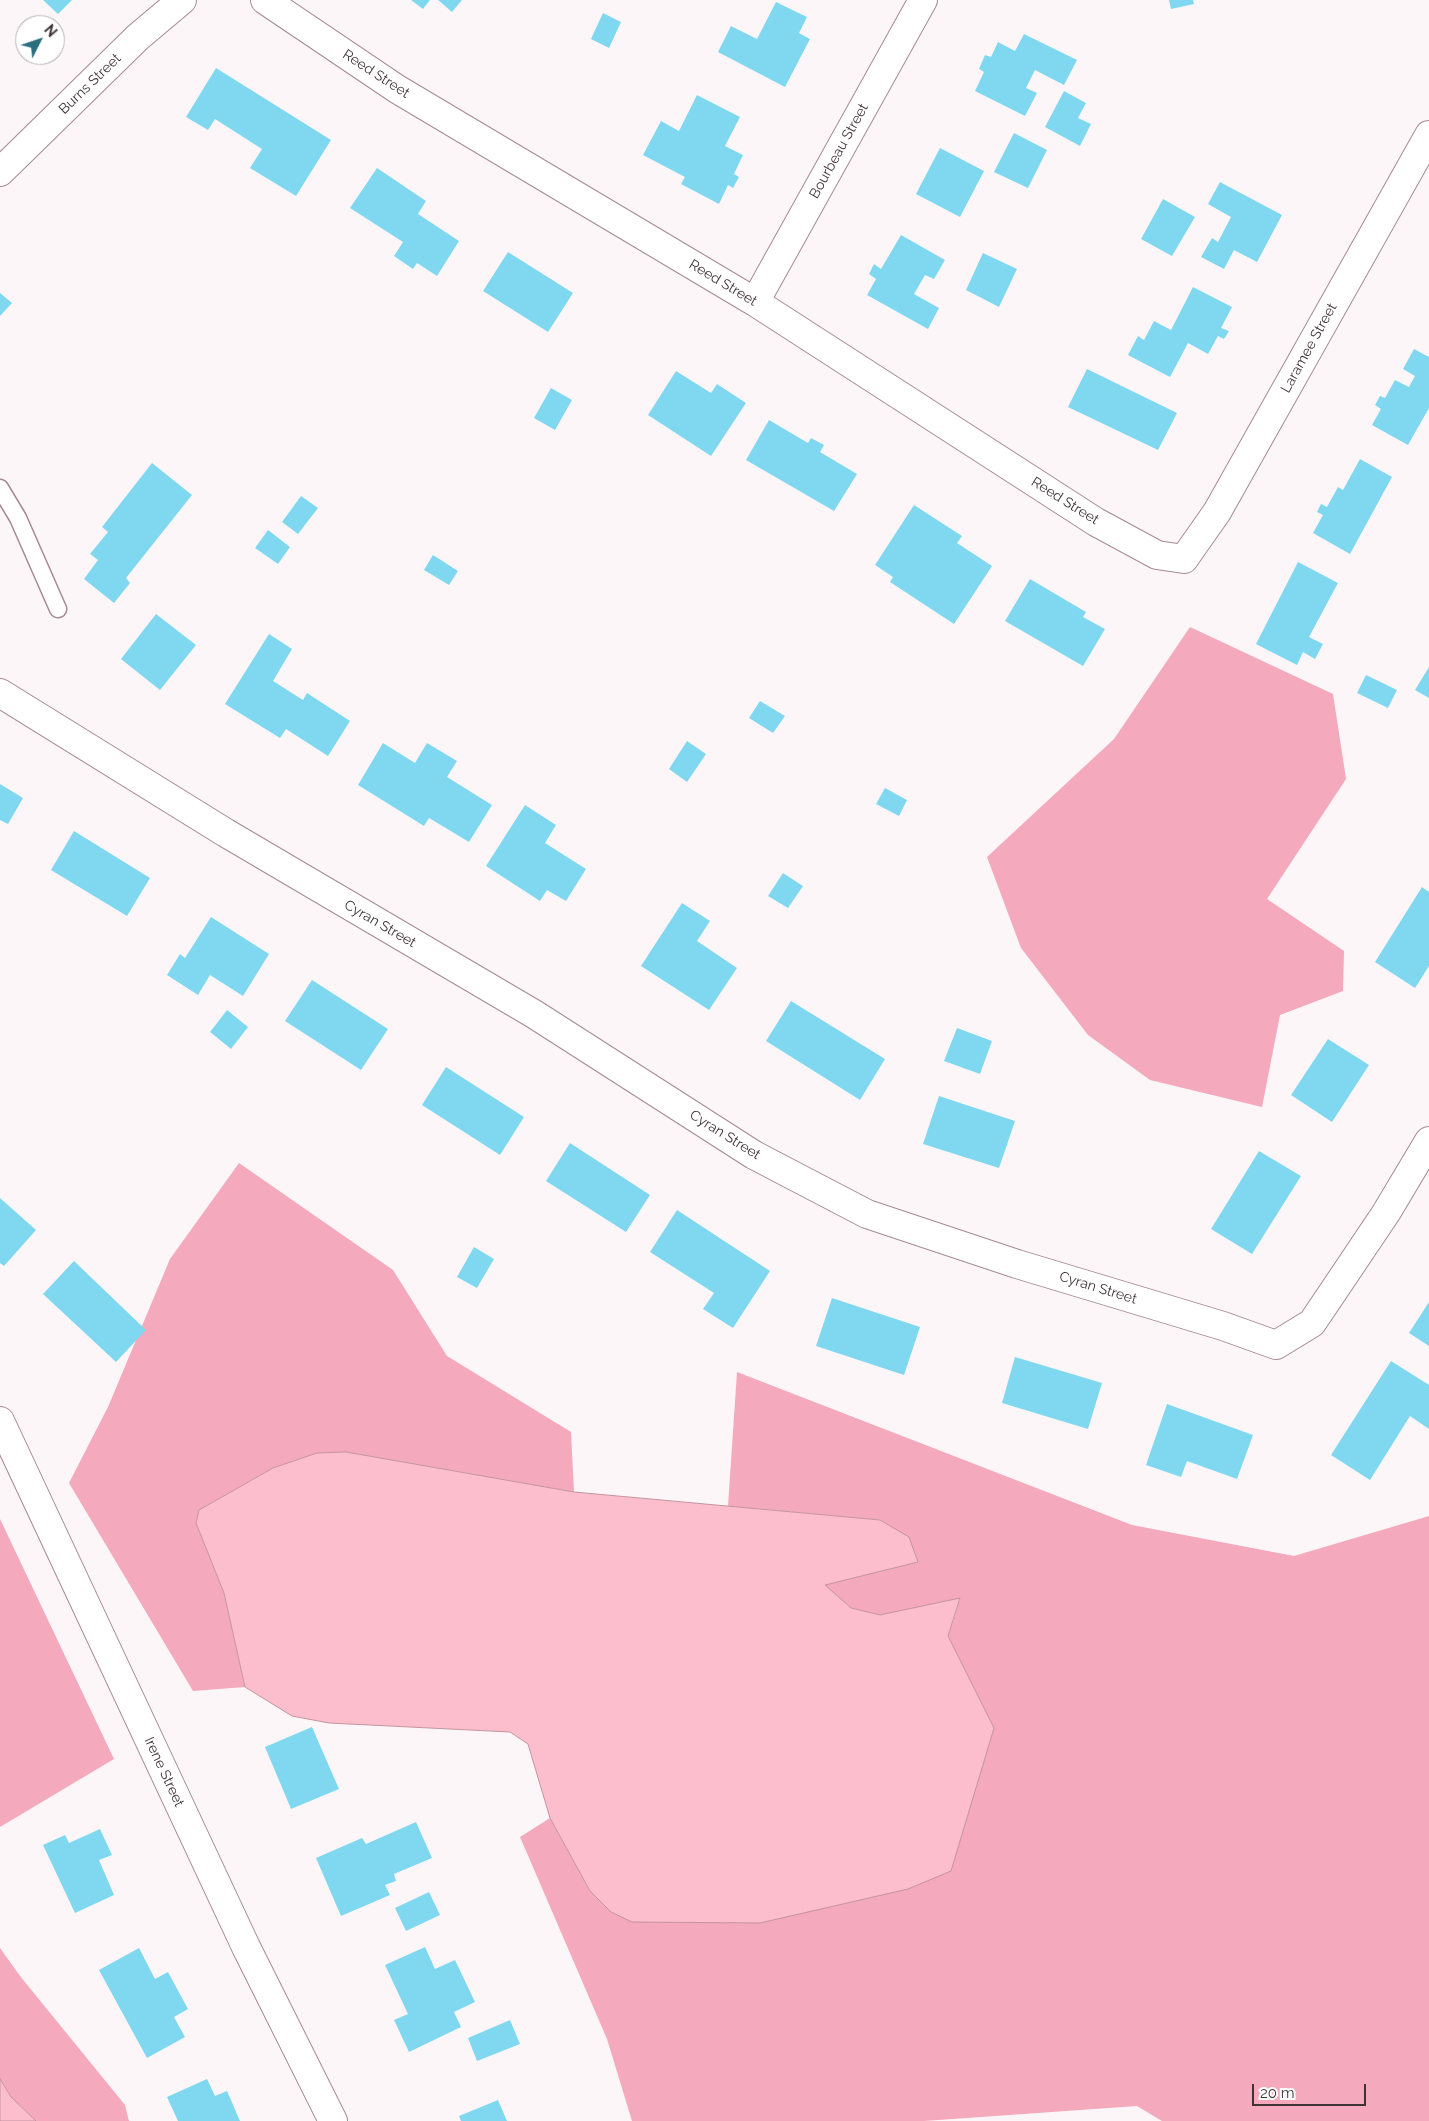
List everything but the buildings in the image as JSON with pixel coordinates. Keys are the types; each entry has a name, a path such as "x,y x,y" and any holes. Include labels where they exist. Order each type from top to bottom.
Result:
{"street":[{"name":"Burns Street","path":"0,172 138,37 182,0"},
{"name":"Reed Street","path":"265,0 397,89 755,302 1096,522 1157,555 1184,558"},
{"name":"Bourbeau Street","path":"755,302 923,0"},
{"name":"Laramee Street","path":"1184,558 1217,512 1429,135"},
{"name":"Cyran Street","path":"0,693 226,834 534,1014 754,1155 867,1214 1018,1264 1223,1326 1276,1345 1312,1323 1386,1213 1429,1141"},
{"name":"Irene Street","path":"0,1421 246,1947 333,2121"}],"lane":[{"path":"0,488 18,518 58,609"}],"shaded area":[{"path":"1190,627 1333,694 1346,779 1267,899 1344,951 1343,991 1280,1015 1262,1107 1150,1080 1088,1035 1021,948 987,857 1114,739"},
{"path":"239,1163 393,1270 447,1356 571,1432 574,1492 346,1452 317,1453 273,1468 199,1510 196,1523 224,1593 245,1687 193,1691 69,1483 108,1407 170,1259"},
{"path":"737,1372 1132,1525 1294,1556 1429,1516 1429,2121 1162,2121 1137,2106 924,2121 632,2121 607,2039 520,1837 550,1818 590,1891 994,1728 948,1636 960,1599 880,1615 851,1608 824,1585 917,1562 880,1520 728,1506"},
{"path":"346,1452 574,1492 880,1520 909,1537 918,1562 825,1585 851,1608 880,1615 960,1598 948,1636 994,1728 951,1871 908,1889 760,1923 632,1922 611,1912 590,1891 550,1818 528,1744 510,1732 329,1723 292,1716 245,1687 224,1593 196,1523 199,1510 273,1468 317,1453"},
{"path":"0,1519 114,1759 0,1827"},
{"path":"0,1948 20,1976 125,2105 129,2121 36,2121 11,2097 0,2079"},
{"path":"0,2079 11,2097 36,2121 0,2121"}]}
